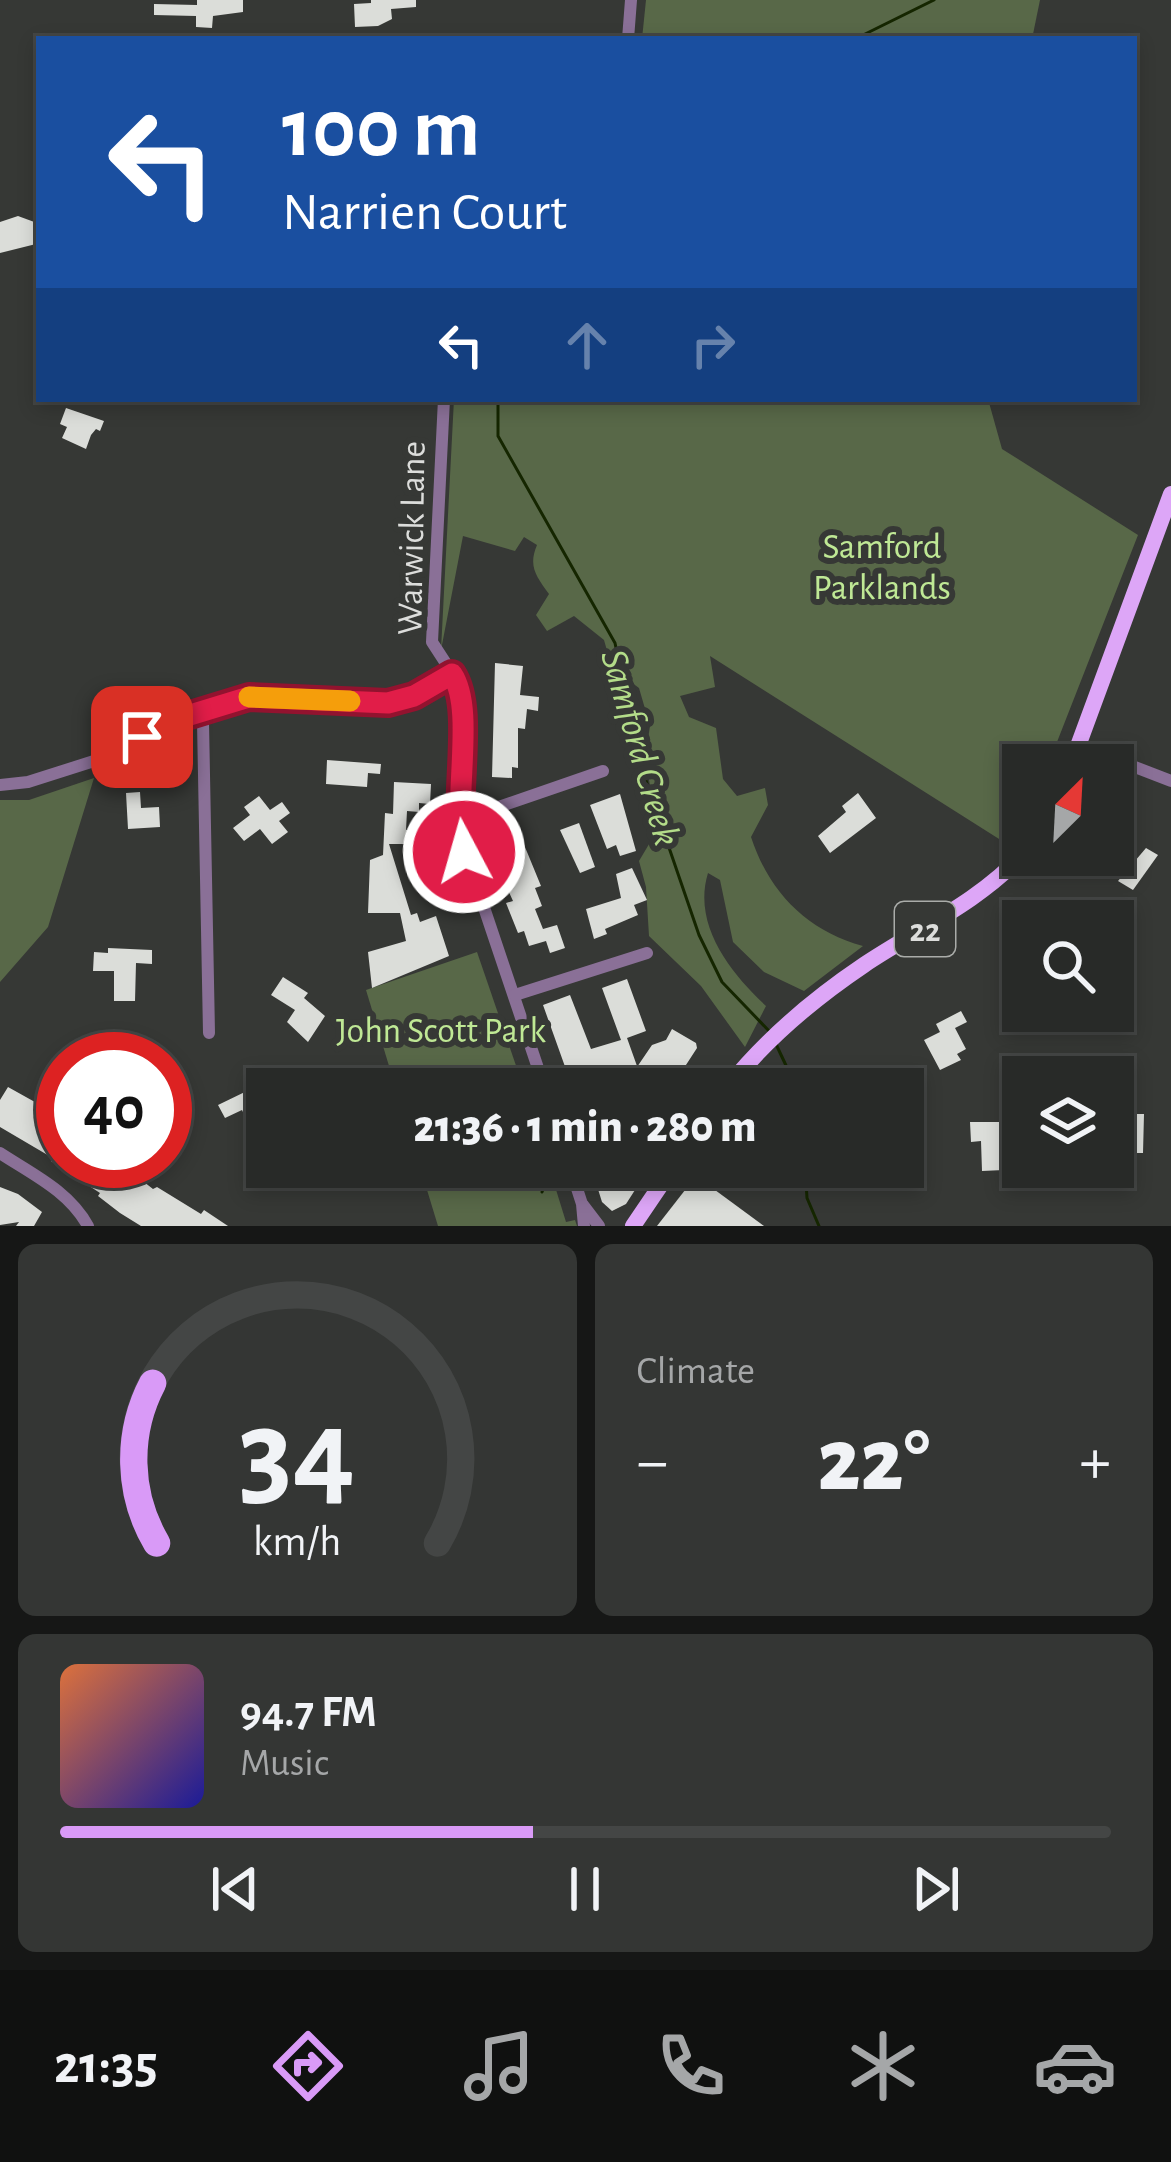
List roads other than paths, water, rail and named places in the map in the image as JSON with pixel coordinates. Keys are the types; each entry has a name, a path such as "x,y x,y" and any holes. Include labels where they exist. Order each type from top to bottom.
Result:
{"main road":[{"path":"1078,744 1171,494"},
{"name":"22","path":"745,1068 785,1024 1003,876"},
{"path":"633,1226 659,1188"}],"street":[{"path":"628,36 631,0"},
{"name":"Warwick Lane","path":"444,402 431,642 464,701 458,821 464,852 538,1068"},
{"path":"0,785 28,782 94,761 199,712 249,697 388,703 414,696 452,674"},
{"path":"199,712 203,724 209,1033"},
{"path":"1134,767 1171,781"},
{"path":"458,821 603,771"},
{"path":"515,995 647,953"},
{"path":"0,1153 64,1195 88,1226"},
{"path":"577,1188 584,1226"},
{"path":"582,1204 599,1226"}],"waterway":[{"name":"Samford Creek","path":"861,36 934,0"},
{"name":"Samford Creek","path":"498,402 498,436 615,643 641,766 699,935 722,982 771,1033"},
{"name":"Samford Creek","path":"775,1042 787,1068"},
{"path":"542,1192 543,1188"},
{"name":"Samford Creek","path":"806,1188 819,1226"}],"park label":[{"name":"Samford Parklands","path":"882,566"},
{"name":"John Scott Park","path":"441,1029"}]}
